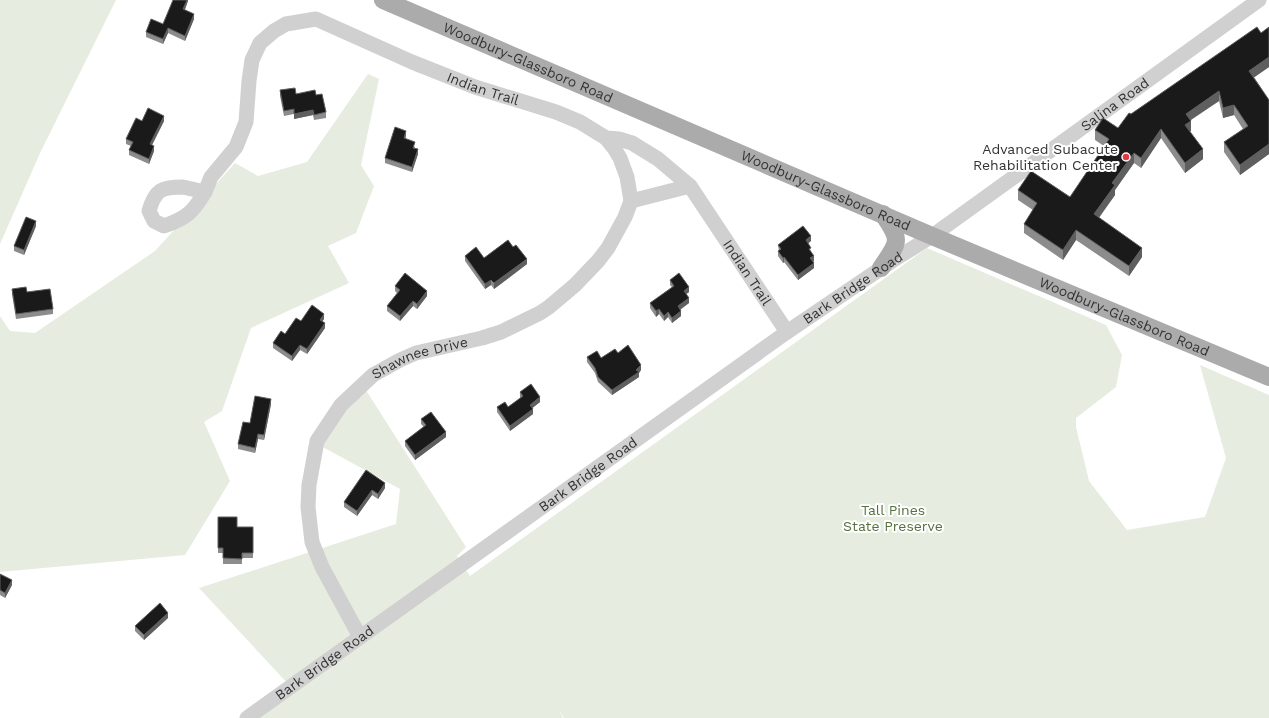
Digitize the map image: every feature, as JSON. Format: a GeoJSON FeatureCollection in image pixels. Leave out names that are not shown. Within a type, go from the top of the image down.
{"type":"FeatureCollection","features":[{"type":"Feature","properties":{"kind":"main road","name":"Woodbury-Glassboro Road"},"geometry":{"type":"LineString","coordinates":[[383,0],[932,236],[1269,377]]}},
{"type":"Feature","properties":{"kind":"main road"},"geometry":{"type":"LineString","coordinates":[[881,268],[894,247],[897,238],[883,214]]}},
{"type":"Feature","properties":{"kind":"street","name":"Salina Road"},"geometry":{"type":"LineString","coordinates":[[932,236],[1259,0]]}},
{"type":"Feature","properties":{"kind":"street","name":"Indian Trail"},"geometry":{"type":"LineString","coordinates":[[205,192],[211,177],[236,147],[246,122],[248,81],[252,60],[260,43],[286,24],[316,19],[440,73],[556,112],[580,122],[606,138],[632,143],[658,159],[690,186],[787,332]]}},
{"type":"Feature","properties":{"kind":"street"},"geometry":{"type":"LineString","coordinates":[[606,138],[620,158],[627,177],[631,201],[690,186]]}},
{"type":"Feature","properties":{"kind":"street","name":"Shawnee Drive"},"geometry":{"type":"LineString","coordinates":[[360,637],[322,567],[312,542],[308,507],[309,485],[317,441],[324,429],[341,405],[358,388],[373,375],[400,360],[416,353],[468,342],[502,332],[549,307],[575,285],[598,261],[608,248],[625,217],[631,201]]}},
{"type":"Feature","properties":{"kind":"street","name":"Bark Bridge Road"},"geometry":{"type":"LineString","coordinates":[[247,718],[787,332],[881,268],[932,236]]}},
{"type":"Feature","properties":{"kind":"green space"},"geometry":{"type":"Polygon","coordinates":[[[0,0],[116,0],[41,151],[0,244],[0,0]]]}},
{"type":"Feature","properties":{"kind":"green space"},"geometry":{"type":"Polygon","coordinates":[[[368,74],[379,79],[361,165],[374,186],[356,233],[328,246],[349,283],[251,328],[222,411],[204,422],[230,481],[185,555],[0,572],[0,316],[10,331],[35,333],[155,251],[235,163],[258,176],[307,162],[368,74]]]}},
{"type":"Feature","properties":{"kind":"green space","name":"Tall Pines State Preserve"},"geometry":{"type":"Polygon","coordinates":[[[927,248],[1106,325],[1122,355],[1116,387],[1076,418],[1076,427],[1089,481],[1127,530],[1205,517],[1226,458],[1200,365],[1269,395],[1269,718],[564,718],[558,709],[563,718],[249,718],[291,687],[199,588],[396,524],[400,489],[319,445],[362,384],[466,547],[457,556],[470,576],[927,248]]]}},
{"type":"Feature","properties":{"kind":"building"},"geometry":{"type":"Polygon","coordinates":[[[173,0],[187,0],[183,9],[194,14],[185,36],[168,28],[163,39],[146,32],[151,19],[163,24],[173,0]]]}},
{"type":"Feature","properties":{"kind":"building","name":"Advanced Subacute Rehabilitation Center"},"geometry":{"type":"Polygon","coordinates":[[[1257,27],[1261,33],[1269,27],[1269,57],[1249,71],[1269,100],[1269,144],[1240,165],[1224,142],[1248,126],[1234,105],[1223,108],[1219,91],[1186,114],[1191,121],[1185,125],[1203,149],[1185,163],[1161,129],[1141,158],[1134,153],[1112,183],[1115,185],[1094,214],[1142,248],[1129,266],[1076,230],[1063,250],[1024,224],[1037,203],[1018,190],[1031,171],[1070,197],[1109,139],[1095,130],[1103,118],[1118,128],[1129,113],[1131,114],[1257,27]]]}},
{"type":"Feature","properties":{"kind":"building"},"geometry":{"type":"Polygon","coordinates":[[[295,88],[296,94],[315,90],[316,95],[322,94],[326,112],[314,115],[313,110],[294,114],[294,109],[284,111],[280,90],[295,88]]]}},
{"type":"Feature","properties":{"kind":"building"},"geometry":{"type":"Polygon","coordinates":[[[148,108],[164,116],[150,144],[154,146],[149,159],[129,150],[133,142],[126,139],[136,118],[142,121],[148,108]]]}},
{"type":"Feature","properties":{"kind":"building"},"geometry":{"type":"Polygon","coordinates":[[[395,127],[406,131],[404,138],[415,142],[413,148],[418,149],[412,167],[385,158],[395,127]]]}},
{"type":"Feature","properties":{"kind":"building"},"geometry":{"type":"Polygon","coordinates":[[[26,217],[36,221],[24,250],[14,246],[26,217]]]}},
{"type":"Feature","properties":{"kind":"building"},"geometry":{"type":"Polygon","coordinates":[[[803,226],[811,236],[806,240],[811,248],[809,249],[814,256],[810,258],[814,263],[798,275],[778,251],[781,249],[778,245],[803,226]]]}},
{"type":"Feature","properties":{"kind":"building"},"geometry":{"type":"Polygon","coordinates":[[[508,240],[513,247],[516,245],[527,259],[494,283],[491,280],[485,284],[465,256],[476,247],[484,258],[508,240]]]}},
{"type":"Feature","properties":{"kind":"building"},"geometry":{"type":"Polygon","coordinates":[[[405,273],[427,291],[417,304],[413,301],[400,316],[387,306],[400,290],[395,286],[405,273]]]}},
{"type":"Feature","properties":{"kind":"building"},"geometry":{"type":"Polygon","coordinates":[[[679,273],[689,287],[684,291],[689,298],[678,306],[681,311],[672,318],[668,312],[664,316],[659,309],[656,311],[650,303],[674,286],[670,280],[679,273]]]}},
{"type":"Feature","properties":{"kind":"building"},"geometry":{"type":"Polygon","coordinates":[[[26,287],[27,292],[50,289],[53,309],[16,314],[12,289],[26,287]]]}},
{"type":"Feature","properties":{"kind":"building"},"geometry":{"type":"Polygon","coordinates":[[[312,305],[324,314],[320,320],[325,323],[307,349],[300,345],[292,356],[273,343],[281,331],[285,334],[296,318],[301,321],[312,305]]]}},
{"type":"Feature","properties":{"kind":"building"},"geometry":{"type":"Polygon","coordinates":[[[628,345],[641,365],[636,370],[639,372],[612,390],[598,377],[595,368],[587,357],[597,351],[601,358],[615,349],[618,353],[628,345]]]}},
{"type":"Feature","properties":{"kind":"building"},"geometry":{"type":"Polygon","coordinates":[[[531,384],[540,397],[530,405],[533,409],[510,426],[497,407],[505,402],[508,407],[523,396],[520,392],[531,384]]]}},
{"type":"Feature","properties":{"kind":"building"},"geometry":{"type":"Polygon","coordinates":[[[255,396],[271,399],[264,435],[258,434],[255,448],[238,444],[243,422],[250,423],[255,396]]]}},
{"type":"Feature","properties":{"kind":"building"},"geometry":{"type":"Polygon","coordinates":[[[431,412],[446,432],[415,455],[405,441],[426,425],[421,419],[431,412]]]}},
{"type":"Feature","properties":{"kind":"building"},"geometry":{"type":"Polygon","coordinates":[[[366,470],[385,483],[378,494],[372,490],[357,511],[344,502],[366,470]]]}},
{"type":"Feature","properties":{"kind":"building"},"geometry":{"type":"Polygon","coordinates":[[[218,517],[237,517],[237,527],[253,527],[253,553],[242,553],[242,559],[223,558],[223,548],[218,548],[218,517]]]}},
{"type":"Feature","properties":{"kind":"building"},"geometry":{"type":"Polygon","coordinates":[[[0,574],[12,580],[5,593],[0,590],[0,574]]]}},
{"type":"Feature","properties":{"kind":"building"},"geometry":{"type":"Polygon","coordinates":[[[160,603],[168,613],[144,635],[135,626],[160,603]]]}},
{"type":"Feature","properties":{"kind":"place","name":"Advanced Subacute Rehabilitation Center"},"geometry":{"type":"Point","coordinates":[1126,157]}}]}
